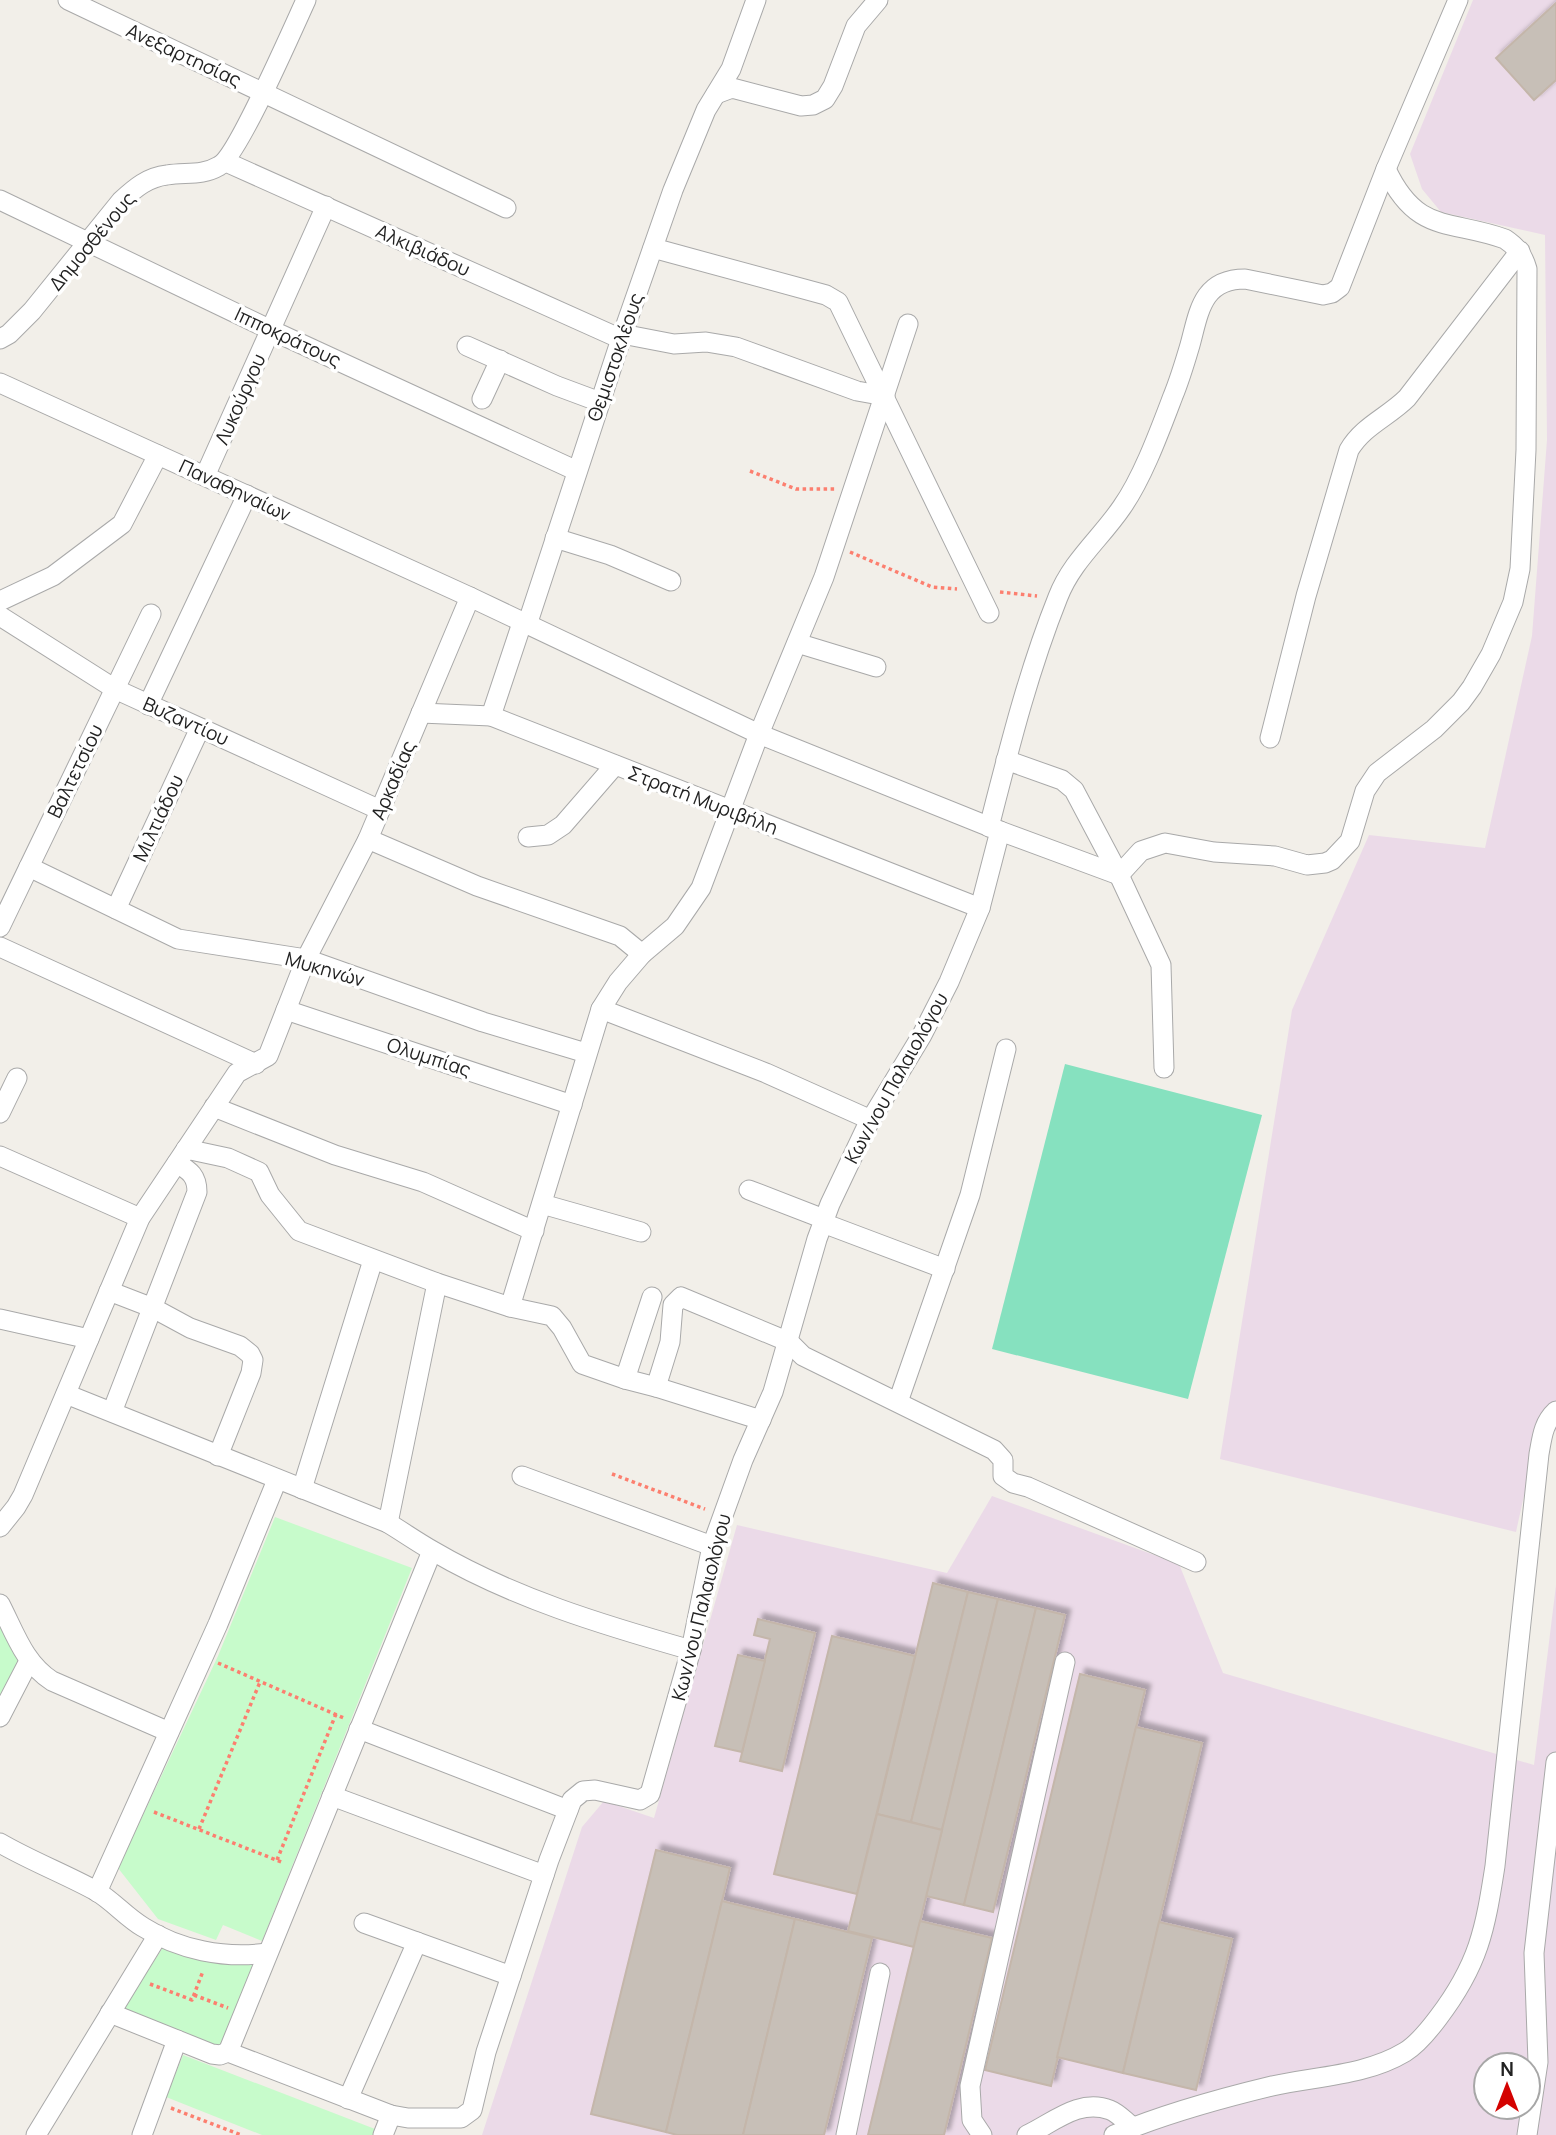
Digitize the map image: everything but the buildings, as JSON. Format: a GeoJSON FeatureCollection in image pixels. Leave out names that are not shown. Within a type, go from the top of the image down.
{"type":"FeatureCollection","features":[{"type":"Feature","properties":{"kind":"street","name":"Ανεξαρτησίας"},"geometry":{"type":"LineString","coordinates":[[68,0],[506,208]]}},
{"type":"Feature","properties":{"kind":"street"},"geometry":{"type":"LineString","coordinates":[[226,162],[263,93],[306,0]]}},
{"type":"Feature","properties":{"kind":"street","name":"Θεμιστοκλέους"},"geometry":{"type":"LineString","coordinates":[[491,716],[555,538],[621,336],[653,248],[697,130],[731,69],[756,0]]}},
{"type":"Feature","properties":{"kind":"street"},"geometry":{"type":"LineString","coordinates":[[716,94],[732,88],[801,106],[813,105],[825,99],[833,86],[856,26],[878,0]]}},
{"type":"Feature","properties":{"kind":"street"},"geometry":{"type":"LineString","coordinates":[[1119,876],[1141,850],[1165,844],[1213,852],[1275,856],[1307,865],[1332,860],[1350,841],[1365,791],[1377,773],[1434,729],[1472,687],[1491,654],[1513,602],[1520,569],[1526,450],[1527,269],[1520,251],[1505,239],[1441,225],[1428,218],[1405,200],[1386,169],[1458,0]]}},
{"type":"Feature","properties":{"kind":"street","name":"Αλκιβιάδου"},"geometry":{"type":"LineString","coordinates":[[226,162],[621,336],[674,344],[706,342],[736,346],[858,391],[884,396]]}},
{"type":"Feature","properties":{"kind":"street","name":"Δημοσθένους"},"geometry":{"type":"LineString","coordinates":[[0,339],[9,334],[32,311],[121,201],[142,184],[166,175],[205,173],[226,162]]}},
{"type":"Feature","properties":{"kind":"street","name":"Κων/νου Παλαιολόγου"},"geometry":{"type":"LineString","coordinates":[[568,1810],[572,1800],[583,1791],[595,1790],[640,1800],[650,1794],[691,1650],[712,1546],[743,1460],[773,1392],[823,1221],[871,1120],[935,1011],[980,908],[1006,760],[1020,703],[1057,599],[1070,571],[1119,512],[1131,492],[1175,389],[1201,306],[1207,296],[1221,284],[1238,279],[1319,294],[1337,290],[1344,283],[1386,169]]}},
{"type":"Feature","properties":{"kind":"street","name":"Ιπποκράτους"},"geometry":{"type":"LineString","coordinates":[[0,200],[271,330],[577,471]]}},
{"type":"Feature","properties":{"kind":"street","name":"Λυκούργου"},"geometry":{"type":"LineString","coordinates":[[205,476],[326,206]]}},
{"type":"Feature","properties":{"kind":"street"},"geometry":{"type":"LineString","coordinates":[[653,248],[833,298],[843,310],[989,613]]}},
{"type":"Feature","properties":{"kind":"street"},"geometry":{"type":"LineString","coordinates":[[1270,738],[1306,596],[1349,450],[1363,431],[1396,409],[1407,398],[1520,251]]}},
{"type":"Feature","properties":{"kind":"street"},"geometry":{"type":"LineString","coordinates":[[510,1307],[601,1009],[618,982],[642,954],[675,926],[701,888],[759,734],[835,546],[908,324]]}},
{"type":"Feature","properties":{"kind":"street"},"geometry":{"type":"LineString","coordinates":[[467,346],[600,402]]}},
{"type":"Feature","properties":{"kind":"street"},"geometry":{"type":"LineString","coordinates":[[482,399],[500,360]]}},
{"type":"Feature","properties":{"kind":"street","name":"Παναθηναίων"},"geometry":{"type":"LineString","coordinates":[[0,383],[470,597],[759,734],[994,829],[1119,876]]}},
{"type":"Feature","properties":{"kind":"street"},"geometry":{"type":"LineString","coordinates":[[0,601],[53,576],[122,524],[158,455]]}},
{"type":"Feature","properties":{"kind":"street"},"geometry":{"type":"LineString","coordinates":[[148,705],[247,495]]}},
{"type":"Feature","properties":{"kind":"street"},"geometry":{"type":"LineString","coordinates":[[555,538],[610,555],[671,581]]}},
{"type":"Feature","properties":{"kind":"street","name":"Αρκαδίας"},"geometry":{"type":"LineString","coordinates":[[0,1527],[23,1495],[140,1218],[237,1073],[268,1056],[306,959],[368,839],[470,597]]}},
{"type":"Feature","properties":{"kind":"street","name":"Βαλτετσίου"},"geometry":{"type":"LineString","coordinates":[[0,927],[151,614]]}},
{"type":"Feature","properties":{"kind":"street","name":"Βυζαντίου"},"geometry":{"type":"LineString","coordinates":[[0,617],[115,689],[380,810]]}},
{"type":"Feature","properties":{"kind":"street"},"geometry":{"type":"LineString","coordinates":[[797,643],[876,667]]}},
{"type":"Feature","properties":{"kind":"street","name":"Στρατή Μυριβήλη"},"geometry":{"type":"LineString","coordinates":[[421,713],[491,716],[980,908]]}},
{"type":"Feature","properties":{"kind":"street","name":"Μιλτιάδου"},"geometry":{"type":"LineString","coordinates":[[116,909],[200,728]]}},
{"type":"Feature","properties":{"kind":"street"},"geometry":{"type":"LineString","coordinates":[[1006,760],[1062,780],[1074,790],[1119,876],[1161,965],[1164,1068]]}},
{"type":"Feature","properties":{"kind":"street"},"geometry":{"type":"LineString","coordinates":[[528,837],[548,835],[563,825],[615,765]]}},
{"type":"Feature","properties":{"kind":"street"},"geometry":{"type":"LineString","coordinates":[[368,839],[477,886],[620,936],[642,954]]}},
{"type":"Feature","properties":{"kind":"street","name":"Μυκηνών"},"geometry":{"type":"LineString","coordinates":[[29,867],[178,939],[306,959],[483,1022],[586,1053]]}},
{"type":"Feature","properties":{"kind":"street"},"geometry":{"type":"LineString","coordinates":[[0,947],[256,1064]]}},
{"type":"Feature","properties":{"kind":"street"},"geometry":{"type":"LineString","coordinates":[[601,1009],[766,1073],[871,1120]]}},
{"type":"Feature","properties":{"kind":"street","name":"Ολυμπίας"},"geometry":{"type":"LineString","coordinates":[[286,1010],[572,1105]]}},
{"type":"Feature","properties":{"kind":"street"},"geometry":{"type":"LineString","coordinates":[[898,1402],[970,1195],[1006,1049]]}},
{"type":"Feature","properties":{"kind":"street"},"geometry":{"type":"LineString","coordinates":[[0,1113],[17,1078]]}},
{"type":"Feature","properties":{"kind":"street"},"geometry":{"type":"LineString","coordinates":[[214,1107],[335,1154],[423,1182],[534,1231]]}},
{"type":"Feature","properties":{"kind":"street"},"geometry":{"type":"LineString","coordinates":[[0,1156],[140,1218]]}},
{"type":"Feature","properties":{"kind":"street"},"geometry":{"type":"LineString","coordinates":[[182,1156],[228,1158],[259,1172],[270,1195],[299,1231],[437,1283],[510,1307],[552,1316],[562,1328],[582,1364],[761,1420]]}},
{"type":"Feature","properties":{"kind":"street"},"geometry":{"type":"LineString","coordinates":[[112,1412],[197,1192],[197,1182],[182,1156]]}},
{"type":"Feature","properties":{"kind":"street"},"geometry":{"type":"LineString","coordinates":[[749,1190],[945,1269]]}},
{"type":"Feature","properties":{"kind":"street"},"geometry":{"type":"LineString","coordinates":[[542,1204],[641,1232]]}},
{"type":"Feature","properties":{"kind":"street"},"geometry":{"type":"LineString","coordinates":[[302,1489],[373,1260]]}},
{"type":"Feature","properties":{"kind":"street"},"geometry":{"type":"LineString","coordinates":[[388,1523],[437,1283]]}},
{"type":"Feature","properties":{"kind":"street"},"geometry":{"type":"LineString","coordinates":[[109,1291],[153,1308],[190,1328],[240,1346],[250,1354],[253,1360],[251,1373],[218,1456]]}},
{"type":"Feature","properties":{"kind":"street"},"geometry":{"type":"LineString","coordinates":[[625,1379],[652,1297]]}},
{"type":"Feature","properties":{"kind":"street"},"geometry":{"type":"LineString","coordinates":[[656,1387],[670,1342],[673,1305],[681,1297],[789,1342],[803,1356],[994,1450],[1003,1460],[1003,1476],[1013,1483],[1028,1487],[1196,1563]]}},
{"type":"Feature","properties":{"kind":"street"},"geometry":{"type":"LineString","coordinates":[[0,1319],[89,1339]]}},
{"type":"Feature","properties":{"kind":"street"},"geometry":{"type":"LineString","coordinates":[[66,1394],[388,1523],[432,1551],[545,1603],[625,1631],[691,1650]]}},
{"type":"Feature","properties":{"kind":"street"},"geometry":{"type":"LineString","coordinates":[[1114,2135],[1133,2127],[1159,2127],[1272,2086],[1380,2066],[1408,2050],[1431,2027],[1455,1995],[1472,1966],[1485,1926],[1495,1866],[1539,1454],[1544,1429],[1556,1411]]}},
{"type":"Feature","properties":{"kind":"street"},"geometry":{"type":"LineString","coordinates":[[522,1476],[712,1546]]}},
{"type":"Feature","properties":{"kind":"street"},"geometry":{"type":"LineString","coordinates":[[97,1892],[204,1657],[277,1480]]}},
{"type":"Feature","properties":{"kind":"street"},"geometry":{"type":"LineString","coordinates":[[228,2052],[432,1551]]}},
{"type":"Feature","properties":{"kind":"street"},"geometry":{"type":"LineString","coordinates":[[0,1604],[29,1661],[38,1672],[52,1681],[169,1732]]}},
{"type":"Feature","properties":{"kind":"street"},"geometry":{"type":"LineString","coordinates":[[0,1717],[29,1661]]}},
{"type":"Feature","properties":{"kind":"street"},"geometry":{"type":"LineString","coordinates":[[982,2135],[972,2120],[970,2086],[1065,1662]]}},
{"type":"Feature","properties":{"kind":"street"},"geometry":{"type":"LineString","coordinates":[[110,2013],[212,2054],[228,2052],[391,2115],[408,2118],[461,2118],[471,2110],[486,2052],[568,1810],[360,1727]]}},
{"type":"Feature","properties":{"kind":"street"},"geometry":{"type":"LineString","coordinates":[[1527,2135],[1538,2062],[1534,1953],[1556,1762]]}},
{"type":"Feature","properties":{"kind":"street"},"geometry":{"type":"LineString","coordinates":[[332,1796],[544,1875]]}},
{"type":"Feature","properties":{"kind":"street"},"geometry":{"type":"LineString","coordinates":[[0,1843],[97,1892],[144,1928],[159,1935],[210,1952],[229,1955],[267,1952]]}},
{"type":"Feature","properties":{"kind":"street"},"geometry":{"type":"LineString","coordinates":[[364,1923],[511,1976]]}},
{"type":"Feature","properties":{"kind":"street"},"geometry":{"type":"LineString","coordinates":[[36,2135],[159,1935]]}},
{"type":"Feature","properties":{"kind":"street"},"geometry":{"type":"LineString","coordinates":[[348,2099],[417,1942]]}},
{"type":"Feature","properties":{"kind":"street"},"geometry":{"type":"LineString","coordinates":[[846,2135],[880,1973]]}},
{"type":"Feature","properties":{"kind":"street"},"geometry":{"type":"LineString","coordinates":[[142,2135],[177,2040]]}},
{"type":"Feature","properties":{"kind":"street"},"geometry":{"type":"LineString","coordinates":[[1027,2135],[1054,2118],[1083,2107],[1110,2110],[1133,2127]]}},
{"type":"Feature","properties":{"kind":"street"},"geometry":{"type":"LineString","coordinates":[[383,2135],[391,2115]]}},
{"type":"Feature","properties":{"kind":"path"},"geometry":{"type":"LineString","coordinates":[[750,471],[800,490],[854,488]]}},
{"type":"Feature","properties":{"kind":"path"},"geometry":{"type":"LineString","coordinates":[[835,546],[932,587]]}},
{"type":"Feature","properties":{"kind":"path"},"geometry":{"type":"LineString","coordinates":[[612,1475],[724,1516]]}},
{"type":"Feature","properties":{"kind":"path"},"geometry":{"type":"LineString","coordinates":[[204,1657],[360,1727]]}},
{"type":"Feature","properties":{"kind":"path"},"geometry":{"type":"LineString","coordinates":[[199,1829],[260,1682]]}},
{"type":"Feature","properties":{"kind":"path"},"geometry":{"type":"LineString","coordinates":[[277,1860],[336,1714]]}},
{"type":"Feature","properties":{"kind":"path"},"geometry":{"type":"LineString","coordinates":[[136,1804],[302,1870]]}},
{"type":"Feature","properties":{"kind":"path"},"geometry":{"type":"LineString","coordinates":[[132,1978],[192,2000],[210,1952]]}},
{"type":"Feature","properties":{"kind":"path"},"geometry":{"type":"LineString","coordinates":[[194,1995],[243,2014]]}},
{"type":"Feature","properties":{"kind":"path"},"geometry":{"type":"LineString","coordinates":[[154,2102],[241,2135]]}},
{"type":"Feature","properties":{"kind":"shaded area"},"geometry":{"type":"Polygon","coordinates":[[[1473,0],[1556,0],[1556,1431],[1540,1422],[1516,1532],[1220,1459],[1292,1010],[1369,835],[1485,848],[1532,636],[1547,440],[1545,235],[1441,212],[1422,189],[1410,154],[1473,0]]]}},
{"type":"Feature","properties":{"kind":"shaded area"},"geometry":{"type":"Polygon","coordinates":[[[992,1496],[1179,1564],[1223,1673],[1534,1765],[1556,1585],[1556,2135],[482,2135],[582,1827],[604,1801],[654,1818],[737,1525],[947,1573],[992,1496]]]}},
{"type":"Feature","properties":{"kind":"green space"},"geometry":{"type":"Polygon","coordinates":[[[1065,1064],[1262,1115],[1188,1399],[992,1349],[1065,1064]]]}},
{"type":"Feature","properties":{"kind":"green space"},"geometry":{"type":"Polygon","coordinates":[[[275,1517],[412,1568],[262,1941],[223,1925],[216,1940],[158,1919],[118,1868],[218,1656],[275,1517]]]}},
{"type":"Feature","properties":{"kind":"green space"},"geometry":{"type":"Polygon","coordinates":[[[0,1623],[20,1657],[0,1696],[0,1623]]]}},
{"type":"Feature","properties":{"kind":"green space"},"geometry":{"type":"Polygon","coordinates":[[[165,1944],[255,1962],[223,2043],[214,2047],[123,2010],[165,1944]]]}},
{"type":"Feature","properties":{"kind":"green space"},"geometry":{"type":"Polygon","coordinates":[[[183,2055],[375,2129],[373,2135],[262,2135],[166,2097],[183,2055]]]}}]}
